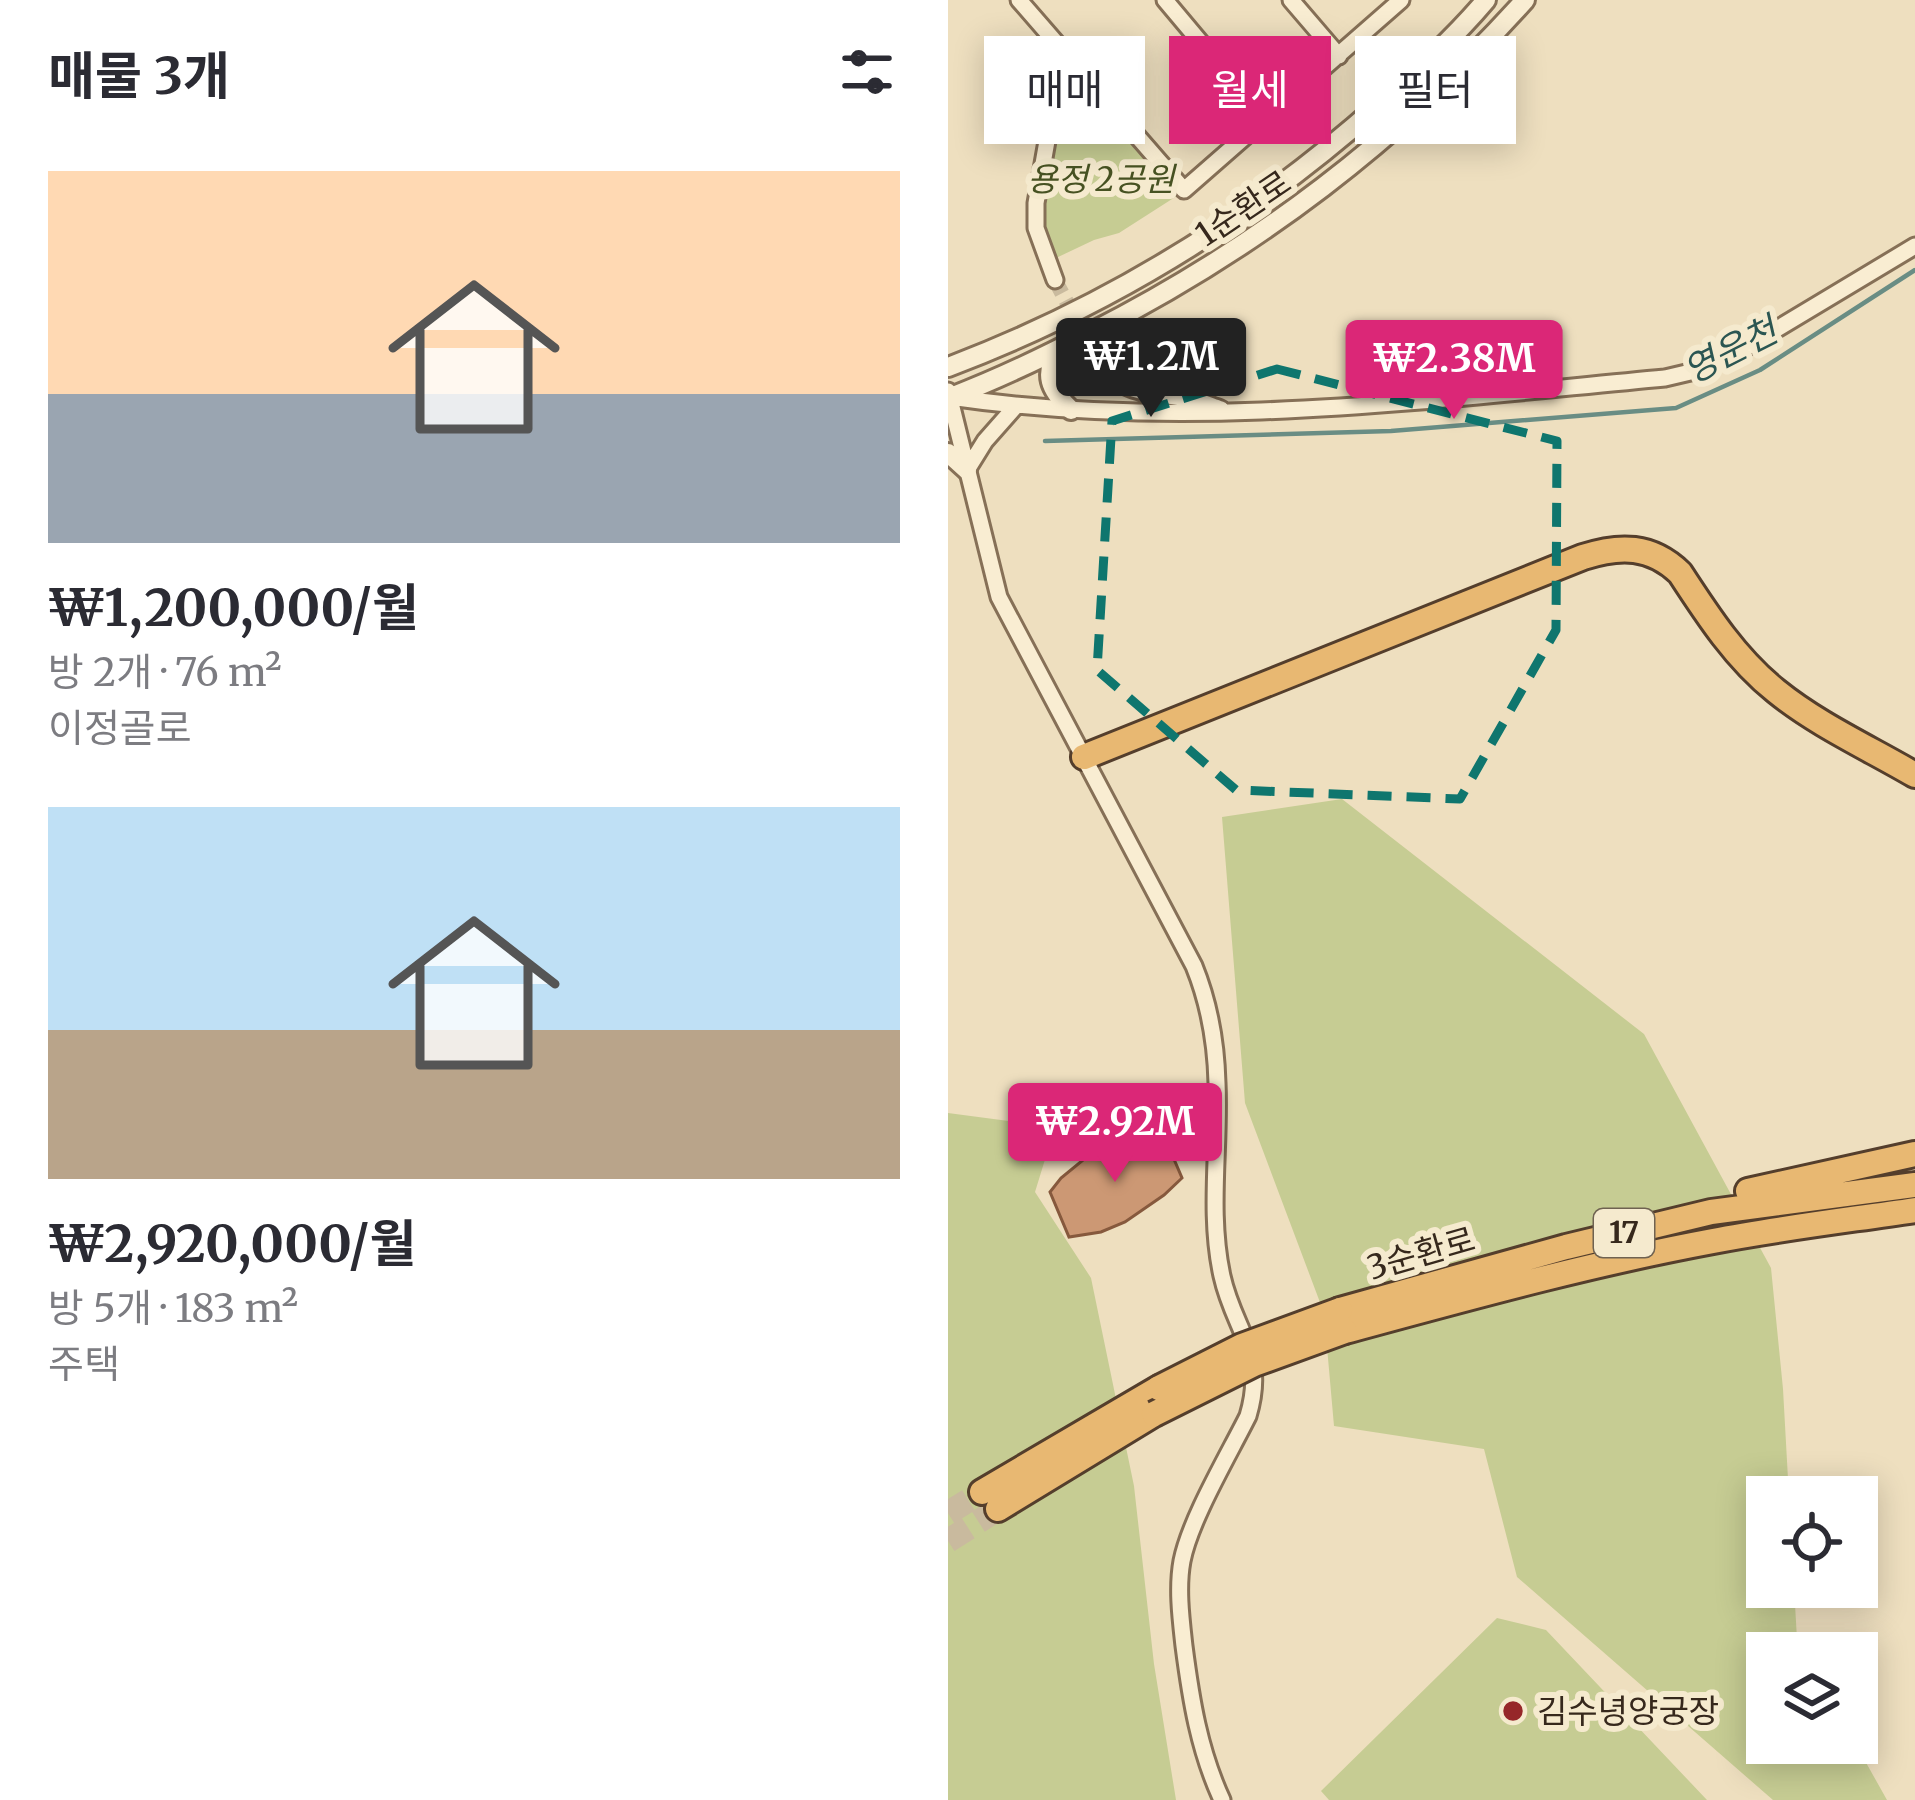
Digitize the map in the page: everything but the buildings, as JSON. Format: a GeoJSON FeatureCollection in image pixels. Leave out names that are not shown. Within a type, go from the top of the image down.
{"type":"FeatureCollection","features":[{"type":"Feature","properties":{"kind":"highway"},"geometry":{"type":"LineString","coordinates":[[1086,761],[1583,557],[1620,548],[1640,550],[1680,573],[1731,646],[1777,692],[1915,775]]}},
{"type":"Feature","properties":{"kind":"highway"},"geometry":{"type":"LineString","coordinates":[[1086,761],[1598,565],[1628,563],[1647,567],[1663,578],[1744,683],[1799,722],[1915,790]]}},
{"type":"Feature","properties":{"kind":"highway"},"geometry":{"type":"LineString","coordinates":[[1584,1242],[1738,1194],[1915,1154]]}},
{"type":"Feature","properties":{"kind":"highway","name":"3순환로"},"geometry":{"type":"LineString","coordinates":[[1915,1185],[1730,1209],[1584,1242],[1342,1320],[990,1500],[1159,1388],[1242,1346],[1342,1320],[1672,1249],[1915,1210]]}},
{"type":"Feature","properties":{"kind":"street"},"geometry":{"type":"LineString","coordinates":[[1019,0],[1050,36]]}},
{"type":"Feature","properties":{"kind":"street"},"geometry":{"type":"LineString","coordinates":[[1165,0],[1195,36]]}},
{"type":"Feature","properties":{"kind":"street"},"geometry":{"type":"LineString","coordinates":[[1291,0],[1339,56]]}},
{"type":"Feature","properties":{"kind":"street"},"geometry":{"type":"LineString","coordinates":[[1331,63],[1401,0]]}},
{"type":"Feature","properties":{"kind":"street","name":"1순환로"},"geometry":{"type":"LineString","coordinates":[[948,367],[1039,328],[1206,239],[1357,125],[1486,0]]}},
{"type":"Feature","properties":{"kind":"street","name":"1순환로"},"geometry":{"type":"LineString","coordinates":[[949,396],[1060,349],[1210,267],[1378,145],[1525,0]]}},
{"type":"Feature","properties":{"kind":"street"},"geometry":{"type":"LineString","coordinates":[[1046,144],[1036,227],[1055,280]]}},
{"type":"Feature","properties":{"kind":"street"},"geometry":{"type":"LineString","coordinates":[[1144,144],[1184,190],[1235,144]]}},
{"type":"Feature","properties":{"kind":"street"},"geometry":{"type":"LineString","coordinates":[[1222,1800],[1204,1760],[1191,1700],[1180,1579],[1187,1544],[1248,1416],[1255,1384],[1250,1347],[1222,1279],[1217,1245],[1214,1044],[1194,966],[999,597],[949,396],[1015,407],[1236,414],[1665,378],[1732,356],[1915,246]]}},
{"type":"Feature","properties":{"kind":"street"},"geometry":{"type":"LineString","coordinates":[[1060,349],[1050,362],[1049,373],[1052,387],[1071,410]]}},
{"type":"Feature","properties":{"kind":"street"},"geometry":{"type":"LineString","coordinates":[[1102,369],[1127,389],[1194,400],[1236,414]]}},
{"type":"Feature","properties":{"kind":"street"},"geometry":{"type":"LineString","coordinates":[[967,470],[1015,407]]}},
{"type":"Feature","properties":{"kind":"street"},"geometry":{"type":"LineString","coordinates":[[948,453],[967,470]]}},
{"type":"Feature","properties":{"kind":"highlighted area"},"geometry":{"type":"Polygon","coordinates":[[[1277,369],[1557,441],[1556,630],[1460,799],[1236,790],[1097,670],[1112,421],[1277,369]]]}},
{"type":"Feature","properties":{"kind":"green space","name":"용정 2공원"},"geometry":{"type":"Polygon","coordinates":[[[1052,144],[1142,144],[1183,192],[1119,233],[1056,258],[1039,218],[1052,144]]]}},
{"type":"Feature","properties":{"kind":"green space"},"geometry":{"type":"Polygon","coordinates":[[[1342,799],[1644,1034],[1771,1268],[1788,1476],[1746,1476],[1746,1608],[1795,1608],[1797,1632],[1746,1632],[1746,1764],[1867,1764],[1887,1800],[1773,1800],[1517,1577],[1484,1449],[1334,1426],[1324,1313],[1245,1103],[1222,817],[1342,799]]]}},
{"type":"Feature","properties":{"kind":"green space"},"geometry":{"type":"Polygon","coordinates":[[[948,1113],[1055,1127],[1035,1192],[1091,1278],[1134,1486],[1154,1664],[1176,1800],[948,1800],[948,1113]]]}},
{"type":"Feature","properties":{"kind":"green space","name":"김수녕양궁장"},"geometry":{"type":"Polygon","coordinates":[[[1497,1618],[1546,1630],[1707,1800],[1329,1800],[1321,1791],[1497,1618]]]}},
{"type":"Feature","properties":{"kind":"waterway","name":"영운천"},"geometry":{"type":"LineString","coordinates":[[1045,441],[1391,431],[1676,408],[1760,370],[1915,270]]}},
{"type":"Feature","properties":{"kind":"tunnel"},"geometry":{"type":"LineString","coordinates":[[1055,280],[1102,369]]}},
{"type":"Feature","properties":{"kind":"tunnel"},"geometry":{"type":"LineString","coordinates":[[948,1513],[982,1492]]}},
{"type":"Feature","properties":{"kind":"tunnel"},"geometry":{"type":"LineString","coordinates":[[948,1541],[998,1509]]}},
{"type":"Feature","properties":{"kind":"place","name":"김수녕양궁장"},"geometry":{"type":"Point","coordinates":[1513,1711]}}]}
